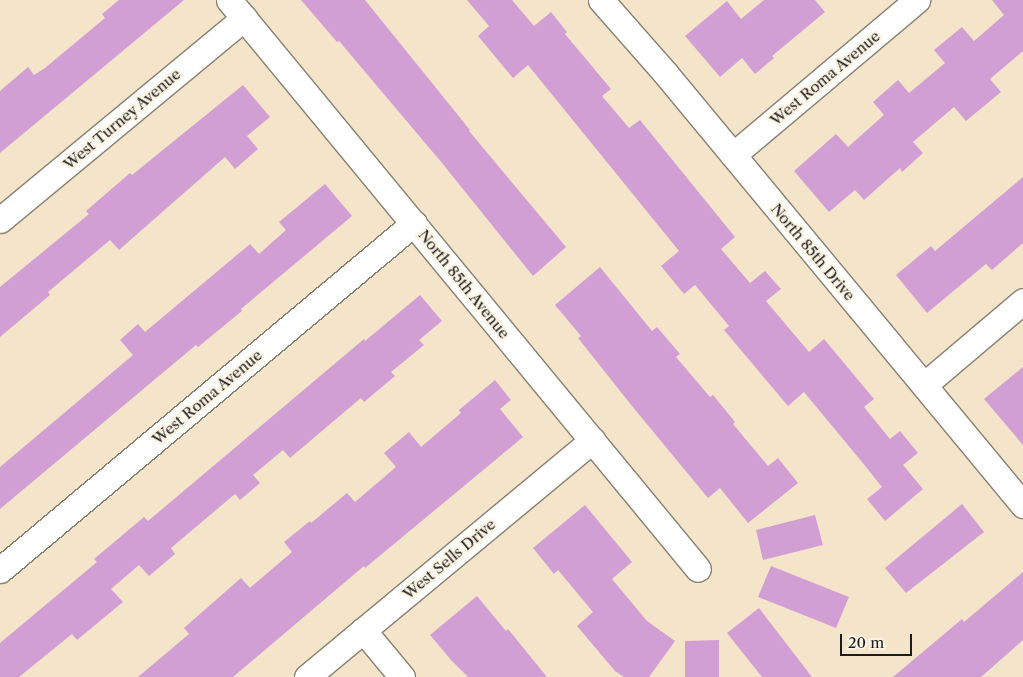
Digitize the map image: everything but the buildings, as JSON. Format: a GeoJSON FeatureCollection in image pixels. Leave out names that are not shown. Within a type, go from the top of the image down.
{"type":"FeatureCollection","features":[{"type":"Feature","properties":{"kind":"street","name":"North 85th Drive"},"geometry":{"type":"LineString","coordinates":[[601,0],[666,74],[1023,505]]}},
{"type":"Feature","properties":{"kind":"street","name":"West Roma Avenue"},"geometry":{"type":"LineString","coordinates":[[733,155],[917,0]]}},
{"type":"Feature","properties":{"kind":"street","name":"West Turney Avenue"},"geometry":{"type":"LineString","coordinates":[[0,220],[237,9]]}},
{"type":"Feature","properties":{"kind":"street","name":"North 85th Avenue"},"geometry":{"type":"LineString","coordinates":[[237,9],[698,569]]}},
{"type":"Feature","properties":{"kind":"street","name":"West Roma Avenue"},"geometry":{"type":"LineString","coordinates":[[0,570],[414,223]]}},
{"type":"Feature","properties":{"kind":"street"},"geometry":{"type":"LineString","coordinates":[[924,385],[1023,301]]}},
{"type":"Feature","properties":{"kind":"street","name":"West Sells Drive"},"geometry":{"type":"LineString","coordinates":[[307,677],[592,440]]}},
{"type":"Feature","properties":{"kind":"street"},"geometry":{"type":"LineString","coordinates":[[363,630],[402,677]]}}]}
